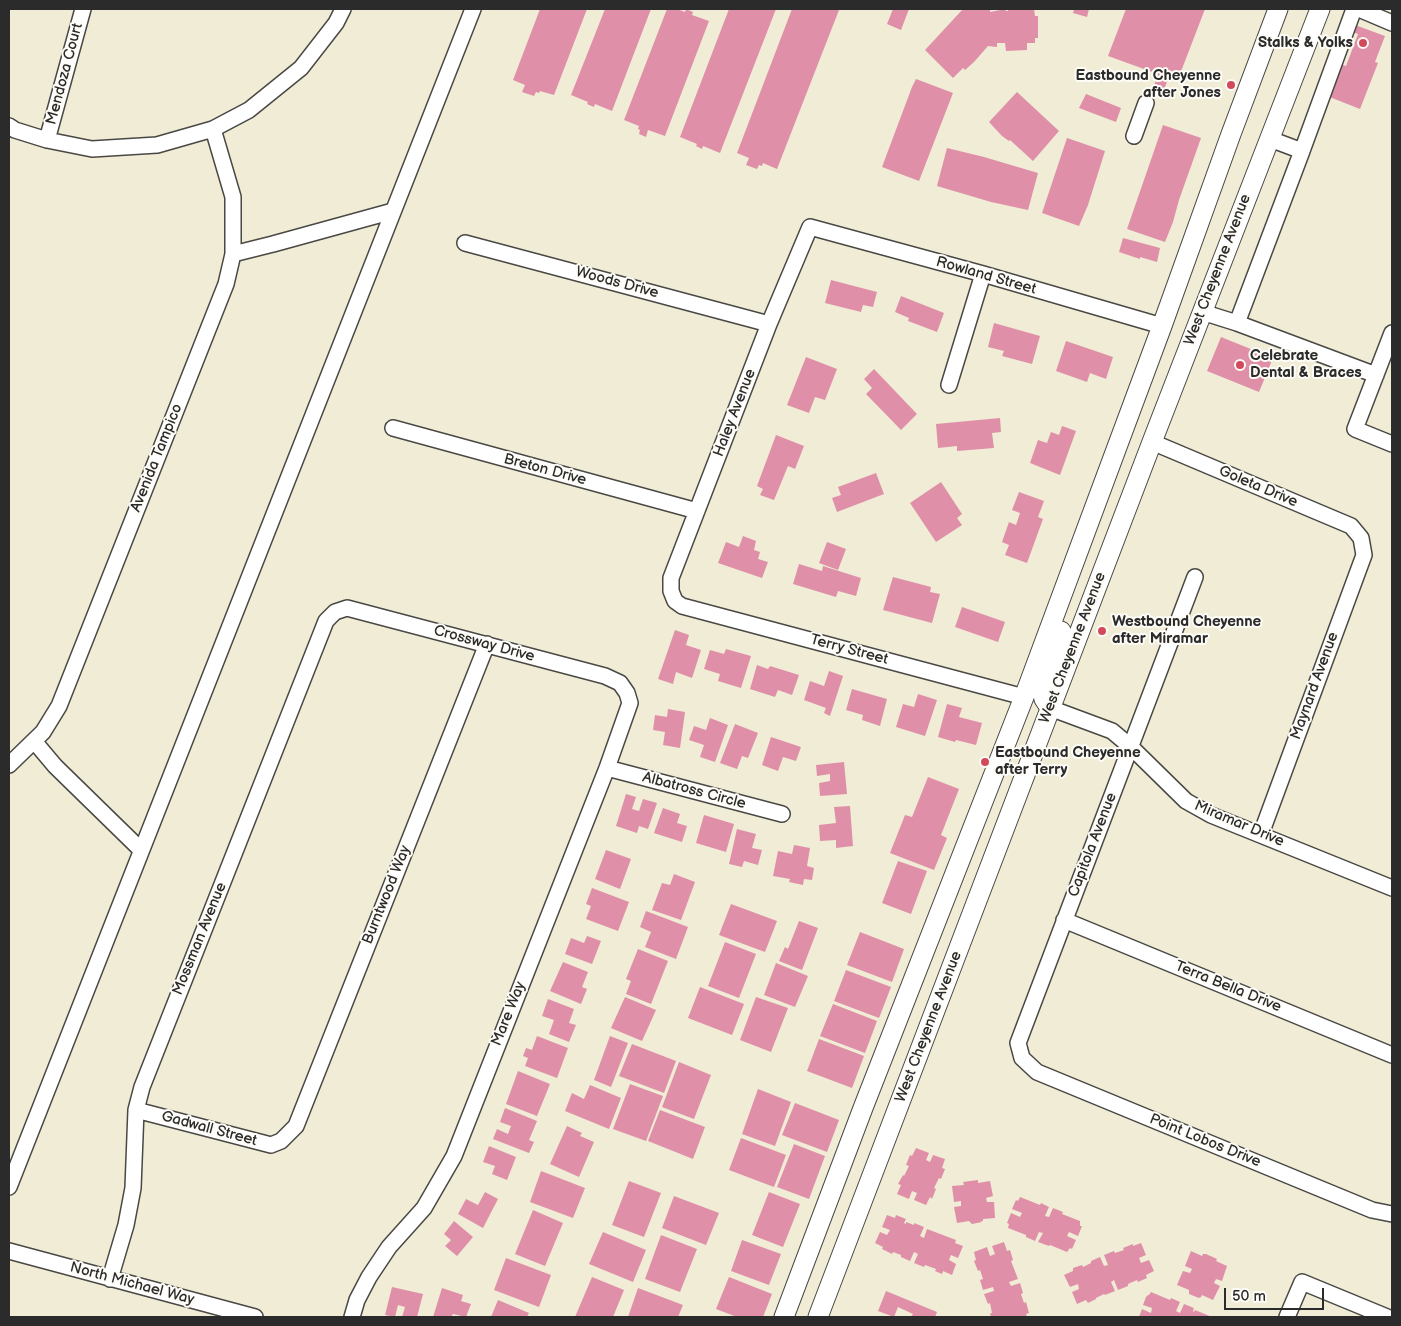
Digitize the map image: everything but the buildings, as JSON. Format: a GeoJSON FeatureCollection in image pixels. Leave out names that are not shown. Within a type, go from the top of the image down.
{"type":"FeatureCollection","features":[{"type":"Feature","properties":{"kind":"main road","name":"West Cheyenne Avenue"},"geometry":{"type":"LineString","coordinates":[[784,1317],[863,1108],[1024,697],[1278,9]]}},
{"type":"Feature","properties":{"kind":"main road","name":"West Cheyenne Avenue"},"geometry":{"type":"LineString","coordinates":[[818,1317],[981,887],[1320,9]]}},
{"type":"Feature","properties":{"kind":"main road"},"geometry":{"type":"LineString","coordinates":[[1050,708],[1042,691],[1082,564],[1083,538]]}},
{"type":"Feature","properties":{"kind":"main road"},"geometry":{"type":"LineString","coordinates":[[981,887],[985,861],[1035,715],[1032,706],[1024,697]]}},
{"type":"Feature","properties":{"kind":"street","name":"Mendoza Court"},"geometry":{"type":"LineString","coordinates":[[47,140],[83,9]]}},
{"type":"Feature","properties":{"kind":"street"},"geometry":{"type":"LineString","coordinates":[[9,126],[15,130],[47,140],[92,149],[157,145],[213,129],[250,110],[301,68],[336,23],[343,9]]}},
{"type":"Feature","properties":{"kind":"street"},"geometry":{"type":"LineString","coordinates":[[9,1187],[473,9]]}},
{"type":"Feature","properties":{"kind":"street"},"geometry":{"type":"LineString","coordinates":[[1237,323],[1354,9]]}},
{"type":"Feature","properties":{"kind":"street"},"geometry":{"type":"LineString","coordinates":[[1359,9],[1392,23]]}},
{"type":"Feature","properties":{"kind":"street"},"geometry":{"type":"LineString","coordinates":[[1134,136],[1146,103]]}},
{"type":"Feature","properties":{"kind":"street","name":"Avenida Tampico"},"geometry":{"type":"LineString","coordinates":[[9,765],[43,732],[59,706],[226,284],[233,254],[233,197],[213,129]]}},
{"type":"Feature","properties":{"kind":"street"},"geometry":{"type":"LineString","coordinates":[[1270,139],[1302,151]]}},
{"type":"Feature","properties":{"kind":"street"},"geometry":{"type":"LineString","coordinates":[[233,254],[393,211]]}},
{"type":"Feature","properties":{"kind":"street","name":"Rowland Street"},"geometry":{"type":"LineString","coordinates":[[810,228],[983,274],[1162,326]]}},
{"type":"Feature","properties":{"kind":"street","name":"Haley Avenue"},"geometry":{"type":"LineString","coordinates":[[675,601],[671,591],[671,578],[769,324],[810,228]]}},
{"type":"Feature","properties":{"kind":"street","name":"Woods Drive"},"geometry":{"type":"LineString","coordinates":[[465,243],[769,324]]}},
{"type":"Feature","properties":{"kind":"street"},"geometry":{"type":"LineString","coordinates":[[949,385],[983,274]]}},
{"type":"Feature","properties":{"kind":"street"},"geometry":{"type":"LineString","coordinates":[[1202,312],[1237,323],[1376,375]]}},
{"type":"Feature","properties":{"kind":"street"},"geometry":{"type":"LineString","coordinates":[[1392,333],[1355,429],[1392,444]]}},
{"type":"Feature","properties":{"kind":"street","name":"Breton Drive"},"geometry":{"type":"LineString","coordinates":[[392,428],[697,511]]}},
{"type":"Feature","properties":{"kind":"street","name":"Goleta Drive"},"geometry":{"type":"LineString","coordinates":[[1152,442],[1351,526],[1361,538]]}},
{"type":"Feature","properties":{"kind":"street","name":"Maynard Avenue"},"geometry":{"type":"LineString","coordinates":[[1261,834],[1364,555],[1361,538]]}},
{"type":"Feature","properties":{"kind":"street","name":"Capitola Avenue"},"geometry":{"type":"LineString","coordinates":[[1022,1058],[1018,1043],[1195,577]]}},
{"type":"Feature","properties":{"kind":"street","name":"Terry Street"},"geometry":{"type":"LineString","coordinates":[[675,601],[682,606],[1024,697]]}},
{"type":"Feature","properties":{"kind":"street","name":"Crossway Drive"},"geometry":{"type":"LineString","coordinates":[[335,612],[347,608],[605,676],[620,683],[627,693]]}},
{"type":"Feature","properties":{"kind":"street","name":"Mossman Avenue"},"geometry":{"type":"LineString","coordinates":[[110,1279],[126,1225],[133,1188],[136,1110],[142,1087],[326,621],[335,612]]}},
{"type":"Feature","properties":{"kind":"street","name":"Burntwood Way"},"geometry":{"type":"LineString","coordinates":[[281,1141],[296,1126],[487,644]]}},
{"type":"Feature","properties":{"kind":"street","name":"Mare Way"},"geometry":{"type":"LineString","coordinates":[[352,1317],[357,1300],[369,1277],[389,1248],[424,1208],[454,1156],[607,768],[630,703],[627,693]]}},
{"type":"Feature","properties":{"kind":"street","name":"Miramar Drive"},"geometry":{"type":"LineString","coordinates":[[1050,708],[1112,731],[1131,747],[1186,802],[1212,815],[1392,888]]}},
{"type":"Feature","properties":{"kind":"street"},"geometry":{"type":"LineString","coordinates":[[34,741],[54,766],[141,850]]}},
{"type":"Feature","properties":{"kind":"street","name":"Albatross Circle"},"geometry":{"type":"LineString","coordinates":[[607,768],[782,814]]}},
{"type":"Feature","properties":{"kind":"street","name":"Terra Bella Drive"},"geometry":{"type":"LineString","coordinates":[[1064,920],[1392,1055]]}},
{"type":"Feature","properties":{"kind":"street","name":"Point Lobos Drive"},"geometry":{"type":"LineString","coordinates":[[1022,1058],[1037,1072],[1372,1210],[1392,1214]]}},
{"type":"Feature","properties":{"kind":"street","name":"Gadwall Street"},"geometry":{"type":"LineString","coordinates":[[136,1110],[271,1145],[281,1141]]}},
{"type":"Feature","properties":{"kind":"street","name":"North Michael Way"},"geometry":{"type":"LineString","coordinates":[[9,1251],[255,1317]]}},
{"type":"Feature","properties":{"kind":"street"},"geometry":{"type":"LineString","coordinates":[[1287,1317],[1302,1282],[1387,1317]]}},
{"type":"Feature","properties":{"kind":"place","name":"Stalks & Yolks"},"geometry":{"type":"Point","coordinates":[1363,43]}},
{"type":"Feature","properties":{"kind":"place","name":"Eastbound Cheyenne after Jones"},"geometry":{"type":"Point","coordinates":[1231,85]}},
{"type":"Feature","properties":{"kind":"place","name":"Celebrate Dental & Braces"},"geometry":{"type":"Point","coordinates":[1240,365]}},
{"type":"Feature","properties":{"kind":"place","name":"Westbound Cheyenne after Miramar"},"geometry":{"type":"Point","coordinates":[1102,631]}},
{"type":"Feature","properties":{"kind":"place","name":"Eastbound Cheyenne after Terry"},"geometry":{"type":"Point","coordinates":[985,762]}}]}
